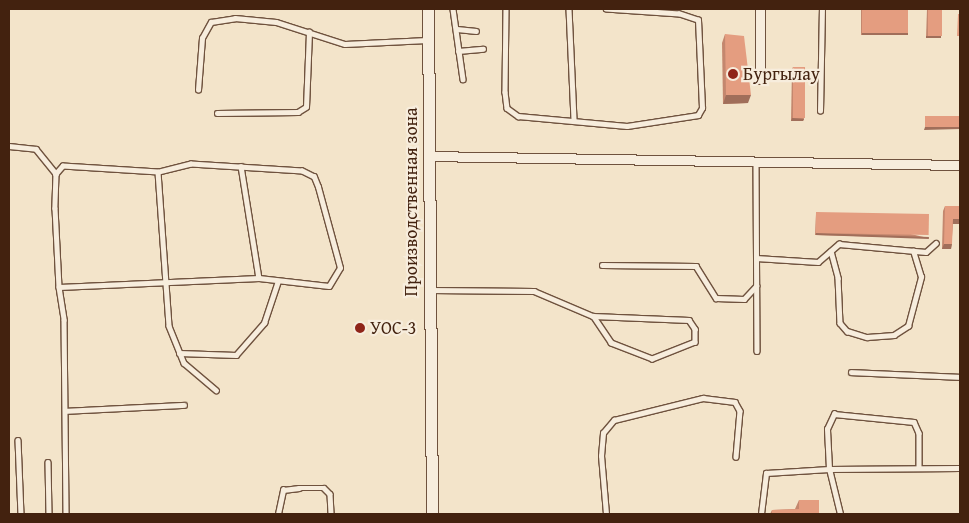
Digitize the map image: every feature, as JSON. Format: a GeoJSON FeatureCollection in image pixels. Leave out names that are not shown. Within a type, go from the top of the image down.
{"type":"FeatureCollection","features":[{"type":"Feature","properties":{"kind":"main road","name":"Производственная зона"},"geometry":{"type":"LineString","coordinates":[[428,9],[432,514]]}},
{"type":"Feature","properties":{"kind":"street"},"geometry":{"type":"LineString","coordinates":[[760,9],[760,79]]}},
{"type":"Feature","properties":{"kind":"street"},"geometry":{"type":"LineString","coordinates":[[428,156],[960,165]]}},
{"type":"Feature","properties":{"kind":"lane"},"geometry":{"type":"LineString","coordinates":[[453,9],[464,79]]}},
{"type":"Feature","properties":{"kind":"lane"},"geometry":{"type":"LineString","coordinates":[[506,9],[507,108],[518,116],[627,126],[688,118],[702,108],[698,20],[679,14],[606,9]]}},
{"type":"Feature","properties":{"kind":"lane"},"geometry":{"type":"LineString","coordinates":[[569,9],[574,120]]}},
{"type":"Feature","properties":{"kind":"lane"},"geometry":{"type":"LineString","coordinates":[[820,111],[822,9]]}},
{"type":"Feature","properties":{"kind":"lane"},"geometry":{"type":"LineString","coordinates":[[198,90],[202,38],[211,22],[235,18],[309,32],[345,44],[428,40]]}},
{"type":"Feature","properties":{"kind":"lane"},"geometry":{"type":"LineString","coordinates":[[457,30],[476,31]]}},
{"type":"Feature","properties":{"kind":"lane"},"geometry":{"type":"LineString","coordinates":[[217,112],[298,112],[306,107],[309,32]]}},
{"type":"Feature","properties":{"kind":"lane"},"geometry":{"type":"LineString","coordinates":[[458,50],[483,49]]}},
{"type":"Feature","properties":{"kind":"lane"},"geometry":{"type":"LineString","coordinates":[[9,146],[36,149],[56,174],[59,287],[64,320],[66,514]]}},
{"type":"Feature","properties":{"kind":"lane"},"geometry":{"type":"LineString","coordinates":[[756,163],[757,351]]}},
{"type":"Feature","properties":{"kind":"lane"},"geometry":{"type":"LineString","coordinates":[[56,174],[63,166],[77,164],[158,172],[191,164],[302,171],[314,177],[318,187],[340,268],[338,278],[329,286],[278,282],[259,278],[59,287]]}},
{"type":"Feature","properties":{"kind":"lane"},"geometry":{"type":"LineString","coordinates":[[241,166],[259,278]]}},
{"type":"Feature","properties":{"kind":"lane"},"geometry":{"type":"LineString","coordinates":[[158,172],[169,326],[179,353],[216,390]]}},
{"type":"Feature","properties":{"kind":"lane"},"geometry":{"type":"LineString","coordinates":[[756,258],[818,262],[839,244],[926,252],[936,243]]}},
{"type":"Feature","properties":{"kind":"lane"},"geometry":{"type":"LineString","coordinates":[[831,251],[838,278],[840,323],[847,331],[867,337],[894,335],[908,326],[921,278],[913,251]]}},
{"type":"Feature","properties":{"kind":"lane"},"geometry":{"type":"LineString","coordinates":[[602,265],[696,266],[716,298],[744,299],[756,286]]}},
{"type":"Feature","properties":{"kind":"lane"},"geometry":{"type":"LineString","coordinates":[[179,353],[236,355],[264,323],[278,282]]}},
{"type":"Feature","properties":{"kind":"lane"},"geometry":{"type":"LineString","coordinates":[[430,290],[534,291],[593,316],[688,320],[695,329],[695,342],[652,359],[610,343],[593,316]]}},
{"type":"Feature","properties":{"kind":"lane"},"geometry":{"type":"LineString","coordinates":[[851,372],[960,377]]}},
{"type":"Feature","properties":{"kind":"lane"},"geometry":{"type":"LineString","coordinates":[[606,514],[601,456],[604,433],[614,420],[703,398],[734,402],[740,411],[736,457]]}},
{"type":"Feature","properties":{"kind":"lane"},"geometry":{"type":"LineString","coordinates":[[65,411],[184,405]]}},
{"type":"Feature","properties":{"kind":"lane"},"geometry":{"type":"LineString","coordinates":[[840,514],[829,469],[827,429],[834,414],[914,422],[919,433],[920,468]]}},
{"type":"Feature","properties":{"kind":"lane"},"geometry":{"type":"LineString","coordinates":[[18,440],[21,514]]}},
{"type":"Feature","properties":{"kind":"lane"},"geometry":{"type":"LineString","coordinates":[[48,462],[49,514]]}},
{"type":"Feature","properties":{"kind":"lane"},"geometry":{"type":"LineString","coordinates":[[761,514],[766,473],[829,469],[960,468]]}},
{"type":"Feature","properties":{"kind":"lane"},"geometry":{"type":"LineString","coordinates":[[278,514],[283,490],[299,488],[324,488],[330,494],[331,514]]}},
{"type":"Feature","properties":{"kind":"building"},"geometry":{"type":"Polygon","coordinates":[[[862,9],[908,9],[908,33],[862,33],[862,9]]]}},
{"type":"Feature","properties":{"kind":"building"},"geometry":{"type":"Polygon","coordinates":[[[928,9],[942,9],[942,36],[928,36],[928,9]]]}},
{"type":"Feature","properties":{"kind":"building"},"geometry":{"type":"Polygon","coordinates":[[[958,14],[960,14],[960,36],[957,36],[958,14]]]}},
{"type":"Feature","properties":{"kind":"building","name":"Бургылау"},"geometry":{"type":"Polygon","coordinates":[[[725,34],[744,36],[751,95],[726,95],[725,34]]]}},
{"type":"Feature","properties":{"kind":"building"},"geometry":{"type":"Polygon","coordinates":[[[793,67],[805,67],[805,118],[793,118],[793,67]]]}},
{"type":"Feature","properties":{"kind":"building"},"geometry":{"type":"Polygon","coordinates":[[[925,116],[960,116],[960,127],[925,127],[925,116]]]}},
{"type":"Feature","properties":{"kind":"building"},"geometry":{"type":"Polygon","coordinates":[[[945,206],[960,206],[960,219],[953,219],[952,244],[944,244],[945,206]]]}},
{"type":"Feature","properties":{"kind":"building"},"geometry":{"type":"Polygon","coordinates":[[[816,212],[929,214],[929,235],[816,233],[816,212]]]}},
{"type":"Feature","properties":{"kind":"building"},"geometry":{"type":"Polygon","coordinates":[[[799,500],[819,500],[819,514],[772,514],[772,510],[799,509],[799,500]]]}},
{"type":"Feature","properties":{"kind":"place","name":"Бургылау"},"geometry":{"type":"Point","coordinates":[733,74]}},
{"type":"Feature","properties":{"kind":"place","name":"УОС-3"},"geometry":{"type":"Point","coordinates":[360,328]}}]}
